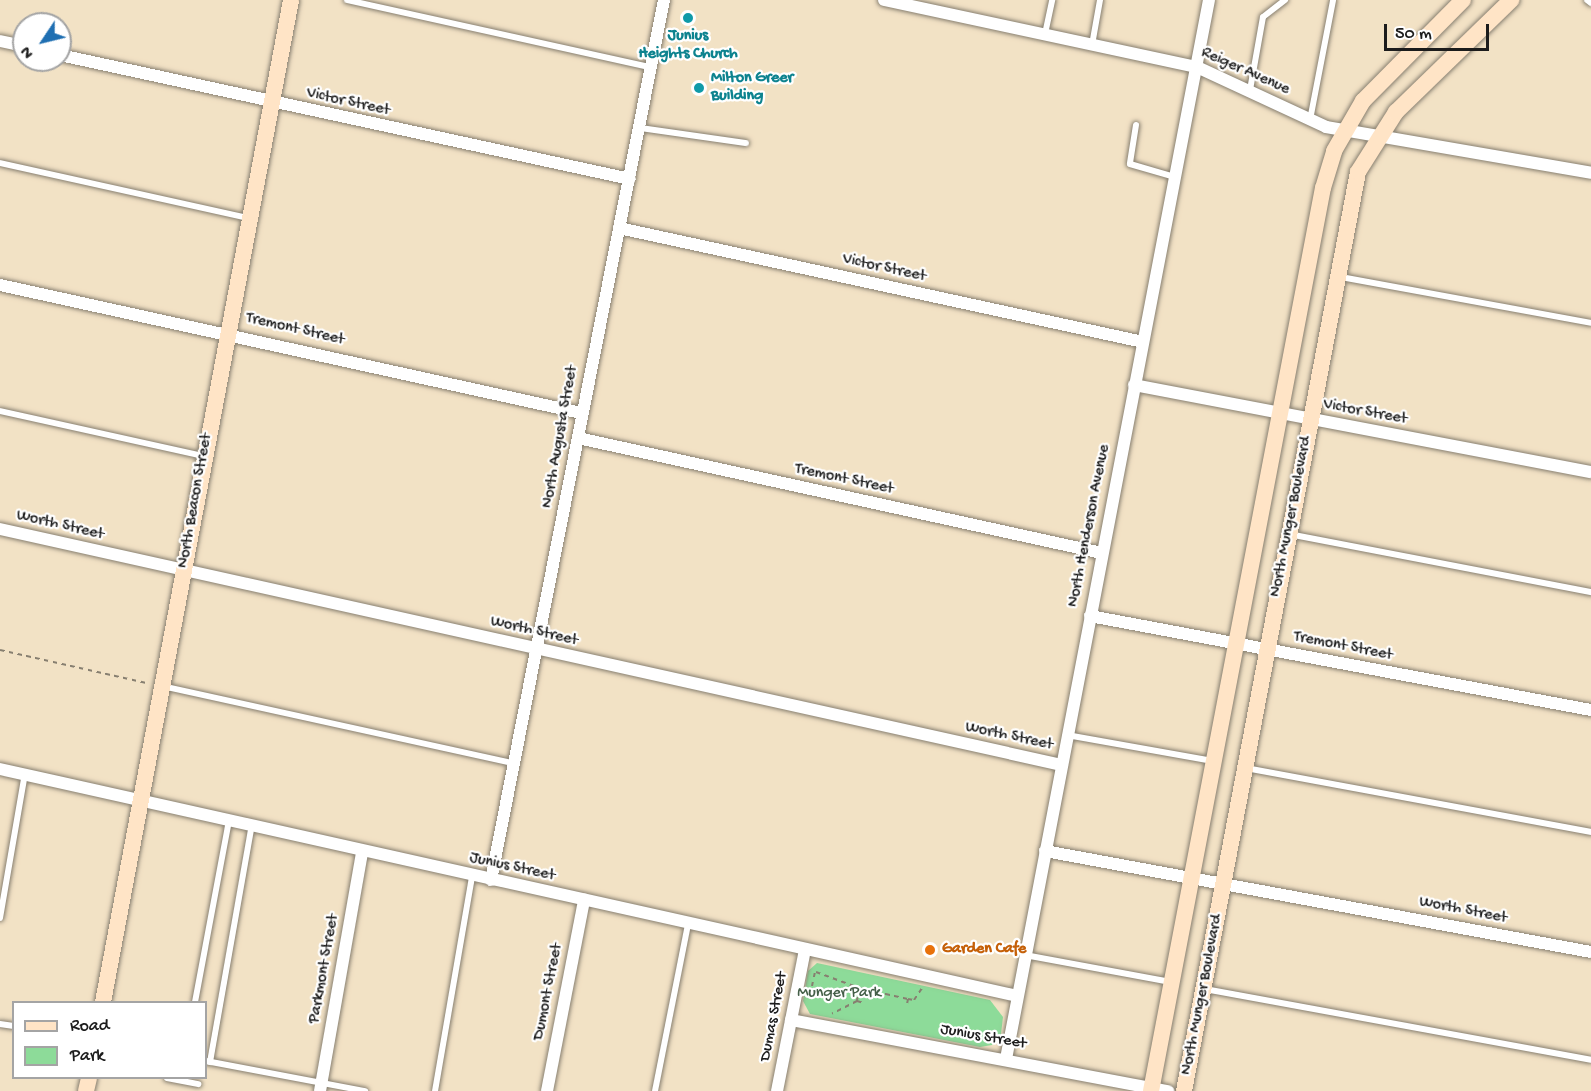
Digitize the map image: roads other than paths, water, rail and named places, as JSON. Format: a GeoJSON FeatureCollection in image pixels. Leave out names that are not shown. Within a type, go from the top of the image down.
{"type":"FeatureCollection","features":[{"type":"Feature","properties":{"kind":"main road","name":"North Beacon Street"},"geometry":{"type":"LineString","coordinates":[[103,1001],[291,0]]}},
{"type":"Feature","properties":{"kind":"main road","name":"North Munger Boulevard"},"geometry":{"type":"LineString","coordinates":[[1151,1089],[1323,188],[1344,130],[1384,78],[1464,0]]}},
{"type":"Feature","properties":{"kind":"main road","name":"North Munger Boulevard"},"geometry":{"type":"LineString","coordinates":[[1184,1091],[1226,883],[1266,650],[1340,276],[1358,172],[1379,134],[1416,89],[1511,0]]}},
{"type":"Feature","properties":{"kind":"street","name":"North Augusta Street"},"geometry":{"type":"LineString","coordinates":[[491,880],[516,765],[581,412],[630,179],[664,0]]}},
{"type":"Feature","properties":{"kind":"street","name":"Reiger Avenue"},"geometry":{"type":"LineString","coordinates":[[884,0],[925,5],[1045,35],[1197,67],[1310,120],[1344,130],[1379,134],[1591,173]]}},
{"type":"Feature","properties":{"kind":"street","name":"North Henderson Avenue"},"geometry":{"type":"LineString","coordinates":[[1006,1059],[1209,0]]}},
{"type":"Feature","properties":{"kind":"street","name":"Victor Street"},"geometry":{"type":"LineString","coordinates":[[72,58],[271,104],[630,179]]}},
{"type":"Feature","properties":{"kind":"street","name":"Victor Street"},"geometry":{"type":"LineString","coordinates":[[619,228],[1143,342]]}},
{"type":"Feature","properties":{"kind":"street","name":"Tremont Street"},"geometry":{"type":"LineString","coordinates":[[0,285],[227,332],[581,412]]}},
{"type":"Feature","properties":{"kind":"street","name":"Victor Street"},"geometry":{"type":"LineString","coordinates":[[1134,385],[1591,472]]}},
{"type":"Feature","properties":{"kind":"street","name":"Tremont Street"},"geometry":{"type":"LineString","coordinates":[[578,438],[1102,553]]}},
{"type":"Feature","properties":{"kind":"street","name":"Worth Street"},"geometry":{"type":"LineString","coordinates":[[0,529],[1062,765]]}},
{"type":"Feature","properties":{"kind":"street","name":"Tremont Street"},"geometry":{"type":"LineString","coordinates":[[1090,616],[1591,710]]}},
{"type":"Feature","properties":{"kind":"street","name":"Junius Street"},"geometry":{"type":"LineString","coordinates":[[0,769],[362,852],[1017,996]]}},
{"type":"Feature","properties":{"kind":"street","name":"Worth Street"},"geometry":{"type":"LineString","coordinates":[[1045,851],[1591,952]]}},
{"type":"Feature","properties":{"kind":"street","name":"Parkmont Street"},"geometry":{"type":"LineString","coordinates":[[321,1087],[362,852]]}},
{"type":"Feature","properties":{"kind":"street","name":"Dumont Street"},"geometry":{"type":"LineString","coordinates":[[547,1091],[584,900]]}},
{"type":"Feature","properties":{"kind":"street","name":"Dumas Street"},"geometry":{"type":"LineString","coordinates":[[777,1091],[805,950]]}},
{"type":"Feature","properties":{"kind":"street","name":"Junius Street"},"geometry":{"type":"LineString","coordinates":[[791,1020],[1168,1091]]}},
{"type":"Feature","properties":{"kind":"lane"},"geometry":{"type":"LineString","coordinates":[[347,0],[651,67]]}},
{"type":"Feature","properties":{"kind":"lane"},"geometry":{"type":"LineString","coordinates":[[1045,35],[1052,0]]}},
{"type":"Feature","properties":{"kind":"lane"},"geometry":{"type":"LineString","coordinates":[[1092,45],[1100,0]]}},
{"type":"Feature","properties":{"kind":"lane"},"geometry":{"type":"LineString","coordinates":[[1250,90],[1263,17],[1285,0]]}},
{"type":"Feature","properties":{"kind":"lane"},"geometry":{"type":"LineString","coordinates":[[1310,120],[1333,0]]}},
{"type":"Feature","properties":{"kind":"lane"},"geometry":{"type":"LineString","coordinates":[[1587,0],[1591,3]]}},
{"type":"Feature","properties":{"kind":"lane"},"geometry":{"type":"LineString","coordinates":[[1136,125],[1130,164],[1175,177]]}},
{"type":"Feature","properties":{"kind":"lane"},"geometry":{"type":"LineString","coordinates":[[640,128],[746,143]]}},
{"type":"Feature","properties":{"kind":"lane"},"geometry":{"type":"LineString","coordinates":[[0,163],[249,218]]}},
{"type":"Feature","properties":{"kind":"lane"},"geometry":{"type":"LineString","coordinates":[[1340,276],[1591,323]]}},
{"type":"Feature","properties":{"kind":"lane"},"geometry":{"type":"LineString","coordinates":[[0,411],[204,457]]}},
{"type":"Feature","properties":{"kind":"lane"},"geometry":{"type":"LineString","coordinates":[[1289,534],[1591,592]]}},
{"type":"Feature","properties":{"kind":"lane"},"geometry":{"type":"LineString","coordinates":[[162,686],[516,765]]}},
{"type":"Feature","properties":{"kind":"lane"},"geometry":{"type":"LineString","coordinates":[[1067,735],[1214,761]]}},
{"type":"Feature","properties":{"kind":"lane"},"geometry":{"type":"LineString","coordinates":[[1245,768],[1591,832]]}},
{"type":"Feature","properties":{"kind":"lane"},"geometry":{"type":"LineString","coordinates":[[0,918],[25,774]]}},
{"type":"Feature","properties":{"kind":"lane"},"geometry":{"type":"LineString","coordinates":[[195,1001],[229,821]]}},
{"type":"Feature","properties":{"kind":"lane"},"geometry":{"type":"LineString","coordinates":[[252,825],[208,1062],[321,1087],[365,1091]]}},
{"type":"Feature","properties":{"kind":"lane"},"geometry":{"type":"LineString","coordinates":[[435,1091],[472,876]]}},
{"type":"Feature","properties":{"kind":"lane"},"geometry":{"type":"LineString","coordinates":[[655,1091],[688,924]]}},
{"type":"Feature","properties":{"kind":"lane"},"geometry":{"type":"LineString","coordinates":[[1025,955],[1172,982]]}},
{"type":"Feature","properties":{"kind":"lane"},"geometry":{"type":"LineString","coordinates":[[1204,989],[1591,1060]]}},
{"type":"Feature","properties":{"kind":"lane"},"geometry":{"type":"LineString","coordinates":[[176,1079],[198,1084]]}},
{"type":"Feature","properties":{"kind":"place","name":"Junius Heights Church"},"geometry":{"type":"Point","coordinates":[688,18]}},
{"type":"Feature","properties":{"kind":"place","name":"Milton Greer Building"},"geometry":{"type":"Point","coordinates":[699,88]}},
{"type":"Feature","properties":{"kind":"place","name":"Garden Cafe"},"geometry":{"type":"Point","coordinates":[930,950]}},
{"type":"Feature","properties":{"kind":"park label","name":"Munger Park"},"geometry":{"type":"Point","coordinates":[839,994]}}]}
